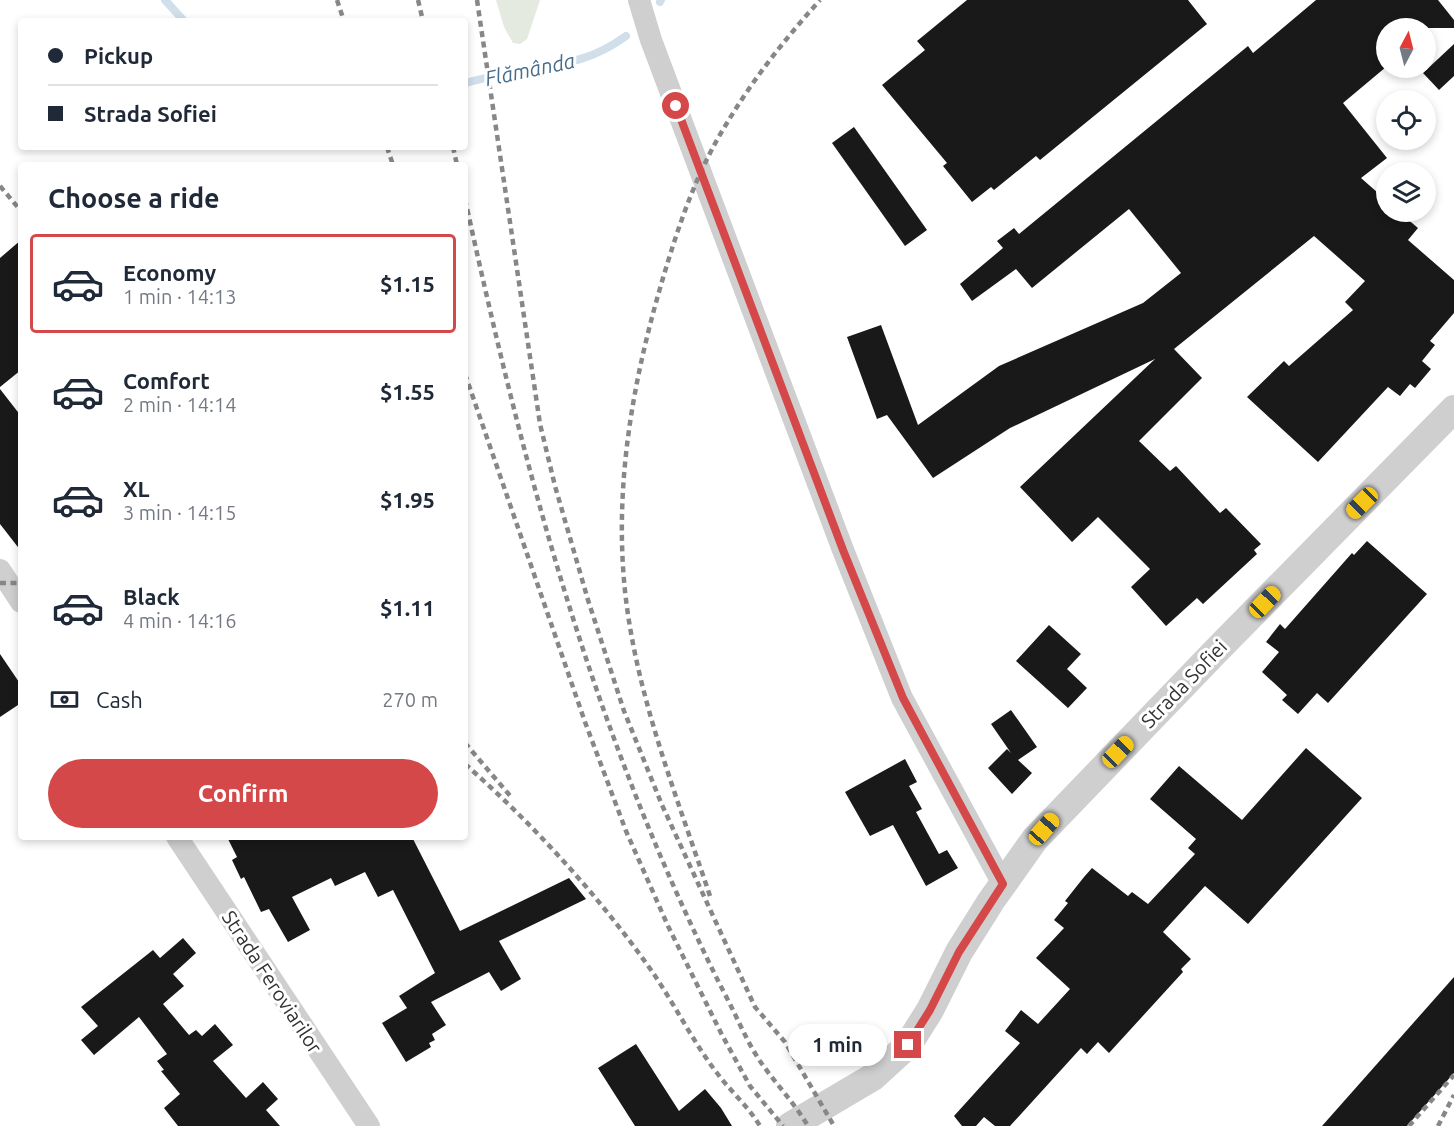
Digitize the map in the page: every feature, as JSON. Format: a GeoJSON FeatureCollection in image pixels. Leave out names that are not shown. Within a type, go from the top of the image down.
{"type":"FeatureCollection","features":[{"type":"Feature","properties":{"kind":"street"},"geometry":{"type":"LineString","coordinates":[[639,0],[651,40],[696,162],[843,550],[903,698],[1003,884]]}},
{"type":"Feature","properties":{"kind":"street","name":"Strada Sofiei"},"geometry":{"type":"LineString","coordinates":[[790,1126],[873,1077],[908,1045],[925,1019],[959,952],[1035,839],[1454,409]]}},
{"type":"Feature","properties":{"kind":"street"},"geometry":{"type":"LineString","coordinates":[[0,570],[18,597]]}},
{"type":"Feature","properties":{"kind":"street","name":"Strada Feroviarilor"},"geometry":{"type":"LineString","coordinates":[[179,840],[369,1126]]}},
{"type":"Feature","properties":{"kind":"shaded area"},"geometry":{"type":"Polygon","coordinates":[[[496,0],[540,0],[527,39],[520,44],[513,43],[504,27],[496,0]]]}},
{"type":"Feature","properties":{"kind":"building"},"geometry":{"type":"Polygon","coordinates":[[[967,0],[1188,0],[1207,24],[1040,160],[1036,156],[994,190],[991,187],[972,202],[943,166],[947,163],[882,85],[925,50],[917,41],[967,0]]]}},
{"type":"Feature","properties":{"kind":"building"},"geometry":{"type":"Polygon","coordinates":[[[1316,0],[1438,0],[1454,20],[1454,28],[1436,28],[1436,18],[1376,18],[1376,75],[1343,103],[1376,144],[1376,150],[1381,150],[1387,158],[1382,162],[1376,162],[1376,166],[1361,178],[1376,191],[1376,222],[1411,222],[1418,228],[1408,240],[1454,280],[1454,313],[1430,341],[1435,345],[1422,361],[1431,369],[1415,388],[1410,384],[1400,396],[1388,387],[1318,462],[1247,397],[1284,361],[1289,366],[1353,310],[1345,302],[1365,281],[1314,236],[1174,349],[1202,378],[1139,441],[1170,471],[1176,466],[1220,513],[1226,508],[1261,544],[1254,550],[1257,554],[1203,604],[1197,598],[1166,626],[1131,587],[1150,569],[1098,517],[1072,542],[1020,487],[1155,359],[1010,428],[933,478],[887,415],[877,419],[847,337],[881,325],[918,425],[999,366],[1143,303],[1181,273],[1129,209],[1032,288],[1016,269],[972,301],[960,284],[1003,248],[997,241],[1014,228],[1019,234],[1248,46],[1253,53],[1316,0]]]}},
{"type":"Feature","properties":{"kind":"building"},"geometry":{"type":"Polygon","coordinates":[[[1454,44],[1454,76],[1439,90],[1428,78],[1436,78],[1436,61],[1454,44]]]}},
{"type":"Feature","properties":{"kind":"building"},"geometry":{"type":"Polygon","coordinates":[[[854,127],[927,230],[905,246],[832,143],[854,127]]]}},
{"type":"Feature","properties":{"kind":"building"},"geometry":{"type":"Polygon","coordinates":[[[18,243],[18,372],[0,387],[0,258],[18,243]]]}},
{"type":"Feature","properties":{"kind":"building"},"geometry":{"type":"Polygon","coordinates":[[[0,389],[18,412],[18,547],[0,524],[0,389]]]}},
{"type":"Feature","properties":{"kind":"building"},"geometry":{"type":"Polygon","coordinates":[[[1367,541],[1427,594],[1328,703],[1317,693],[1298,714],[1282,700],[1287,695],[1262,672],[1279,652],[1266,642],[1280,624],[1285,629],[1352,553],[1354,555],[1367,541]]]}},
{"type":"Feature","properties":{"kind":"building"},"geometry":{"type":"Polygon","coordinates":[[[1049,625],[1081,654],[1067,669],[1087,688],[1068,708],[1016,661],[1049,625]]]}},
{"type":"Feature","properties":{"kind":"building"},"geometry":{"type":"Polygon","coordinates":[[[0,654],[18,681],[18,705],[0,717],[0,654]]]}},
{"type":"Feature","properties":{"kind":"building"},"geometry":{"type":"Polygon","coordinates":[[[1011,710],[1037,747],[1018,760],[1032,773],[1012,794],[988,768],[1007,749],[1011,753],[991,724],[1011,710]]]}},
{"type":"Feature","properties":{"kind":"building"},"geometry":{"type":"Polygon","coordinates":[[[1306,748],[1362,798],[1248,924],[1205,886],[1163,932],[1191,959],[1181,969],[1183,972],[1109,1053],[1098,1042],[1087,1054],[1081,1048],[1010,1126],[995,1126],[984,1117],[976,1126],[962,1126],[954,1116],[1020,1043],[1005,1031],[1021,1010],[1038,1024],[1070,989],[1036,958],[1064,928],[1054,920],[1068,903],[1065,901],[1084,877],[1092,868],[1128,896],[1132,892],[1148,904],[1195,854],[1188,848],[1196,839],[1150,799],[1179,766],[1242,820],[1306,748]]]}},
{"type":"Feature","properties":{"kind":"building"},"geometry":{"type":"Polygon","coordinates":[[[905,759],[917,782],[909,786],[922,809],[916,812],[939,854],[947,850],[958,868],[926,886],[893,825],[870,836],[845,792],[905,759]]]}},
{"type":"Feature","properties":{"kind":"building"},"geometry":{"type":"Polygon","coordinates":[[[228,840],[414,840],[460,931],[569,878],[586,899],[499,941],[521,979],[501,991],[489,972],[431,1002],[446,1025],[432,1034],[435,1040],[429,1043],[431,1047],[406,1062],[382,1023],[407,1008],[399,996],[435,973],[393,890],[378,897],[365,872],[335,886],[331,878],[292,897],[310,930],[288,942],[269,909],[261,912],[244,877],[241,879],[232,860],[237,857],[228,840]]]}},
{"type":"Feature","properties":{"kind":"building"},"geometry":{"type":"Polygon","coordinates":[[[183,938],[196,953],[173,974],[184,986],[163,1004],[189,1035],[196,1030],[202,1036],[215,1024],[233,1045],[213,1061],[246,1098],[263,1082],[278,1099],[266,1110],[280,1126],[178,1126],[164,1108],[180,1094],[161,1071],[164,1070],[157,1061],[167,1054],[139,1017],[94,1055],[81,1040],[98,1026],[81,1007],[153,950],[160,958],[183,938]]]}},
{"type":"Feature","properties":{"kind":"building"},"geometry":{"type":"Polygon","coordinates":[[[1454,977],[1454,1073],[1407,1126],[1322,1126],[1454,977]]]}},
{"type":"Feature","properties":{"kind":"building"},"geometry":{"type":"Polygon","coordinates":[[[636,1044],[679,1111],[705,1089],[732,1126],[635,1126],[598,1068],[636,1044]]]}},
{"type":"Feature","properties":{"kind":"waterway","name":"Flămânda"},"geometry":{"type":"LineString","coordinates":[[165,0],[181,18]]}},
{"type":"Feature","properties":{"kind":"waterway","name":"Flămânda"},"geometry":{"type":"LineString","coordinates":[[468,82],[580,59],[626,36]]}},
{"type":"Feature","properties":{"kind":"railway"},"geometry":{"type":"LineString","coordinates":[[337,0],[343,18]]}},
{"type":"Feature","properties":{"kind":"railway"},"geometry":{"type":"LineString","coordinates":[[418,0],[422,18]]}},
{"type":"Feature","properties":{"kind":"railway"},"geometry":{"type":"LineString","coordinates":[[477,0],[540,424],[555,486],[588,600],[624,711],[662,805],[755,1007],[785,1042],[834,1126]]}},
{"type":"Feature","properties":{"kind":"railway"},"geometry":{"type":"LineString","coordinates":[[710,896],[659,745],[630,630],[622,551],[624,472],[635,393],[652,316],[690,198],[716,141],[737,107],[782,44],[820,0]]}},
{"type":"Feature","properties":{"kind":"railway"},"geometry":{"type":"LineString","coordinates":[[388,150],[392,162]]}},
{"type":"Feature","properties":{"kind":"railway"},"geometry":{"type":"LineString","coordinates":[[454,150],[456,162]]}},
{"type":"Feature","properties":{"kind":"railway"},"geometry":{"type":"LineString","coordinates":[[0,186],[18,207]]}},
{"type":"Feature","properties":{"kind":"railway"},"geometry":{"type":"LineString","coordinates":[[468,212],[528,462],[578,634],[607,719],[674,887],[715,975],[754,1052],[808,1126]]}},
{"type":"Feature","properties":{"kind":"railway"},"geometry":{"type":"LineString","coordinates":[[468,383],[585,722],[626,831],[668,926],[722,1035],[750,1086],[783,1126]]}},
{"type":"Feature","properties":{"kind":"railway"},"geometry":{"type":"LineString","coordinates":[[0,583],[18,583]]}},
{"type":"Feature","properties":{"kind":"railway"},"geometry":{"type":"LineString","coordinates":[[468,747],[512,798]]}},
{"type":"Feature","properties":{"kind":"railway"},"geometry":{"type":"LineString","coordinates":[[468,767],[540,836],[631,942],[708,1061],[760,1126]]}},
{"type":"Feature","properties":{"kind":"railway"},"geometry":{"type":"LineString","coordinates":[[1409,1126],[1454,1075]]}},
{"type":"Feature","properties":{"kind":"railway"},"geometry":{"type":"LineString","coordinates":[[1438,1126],[1454,1095]]}},
{"type":"Feature","properties":{"kind":"route"},"geometry":{"type":"LineString","coordinates":[[676,106],[843,550],[903,698],[1003,884],[959,952],[930,1010],[908,1045]]}}]}
